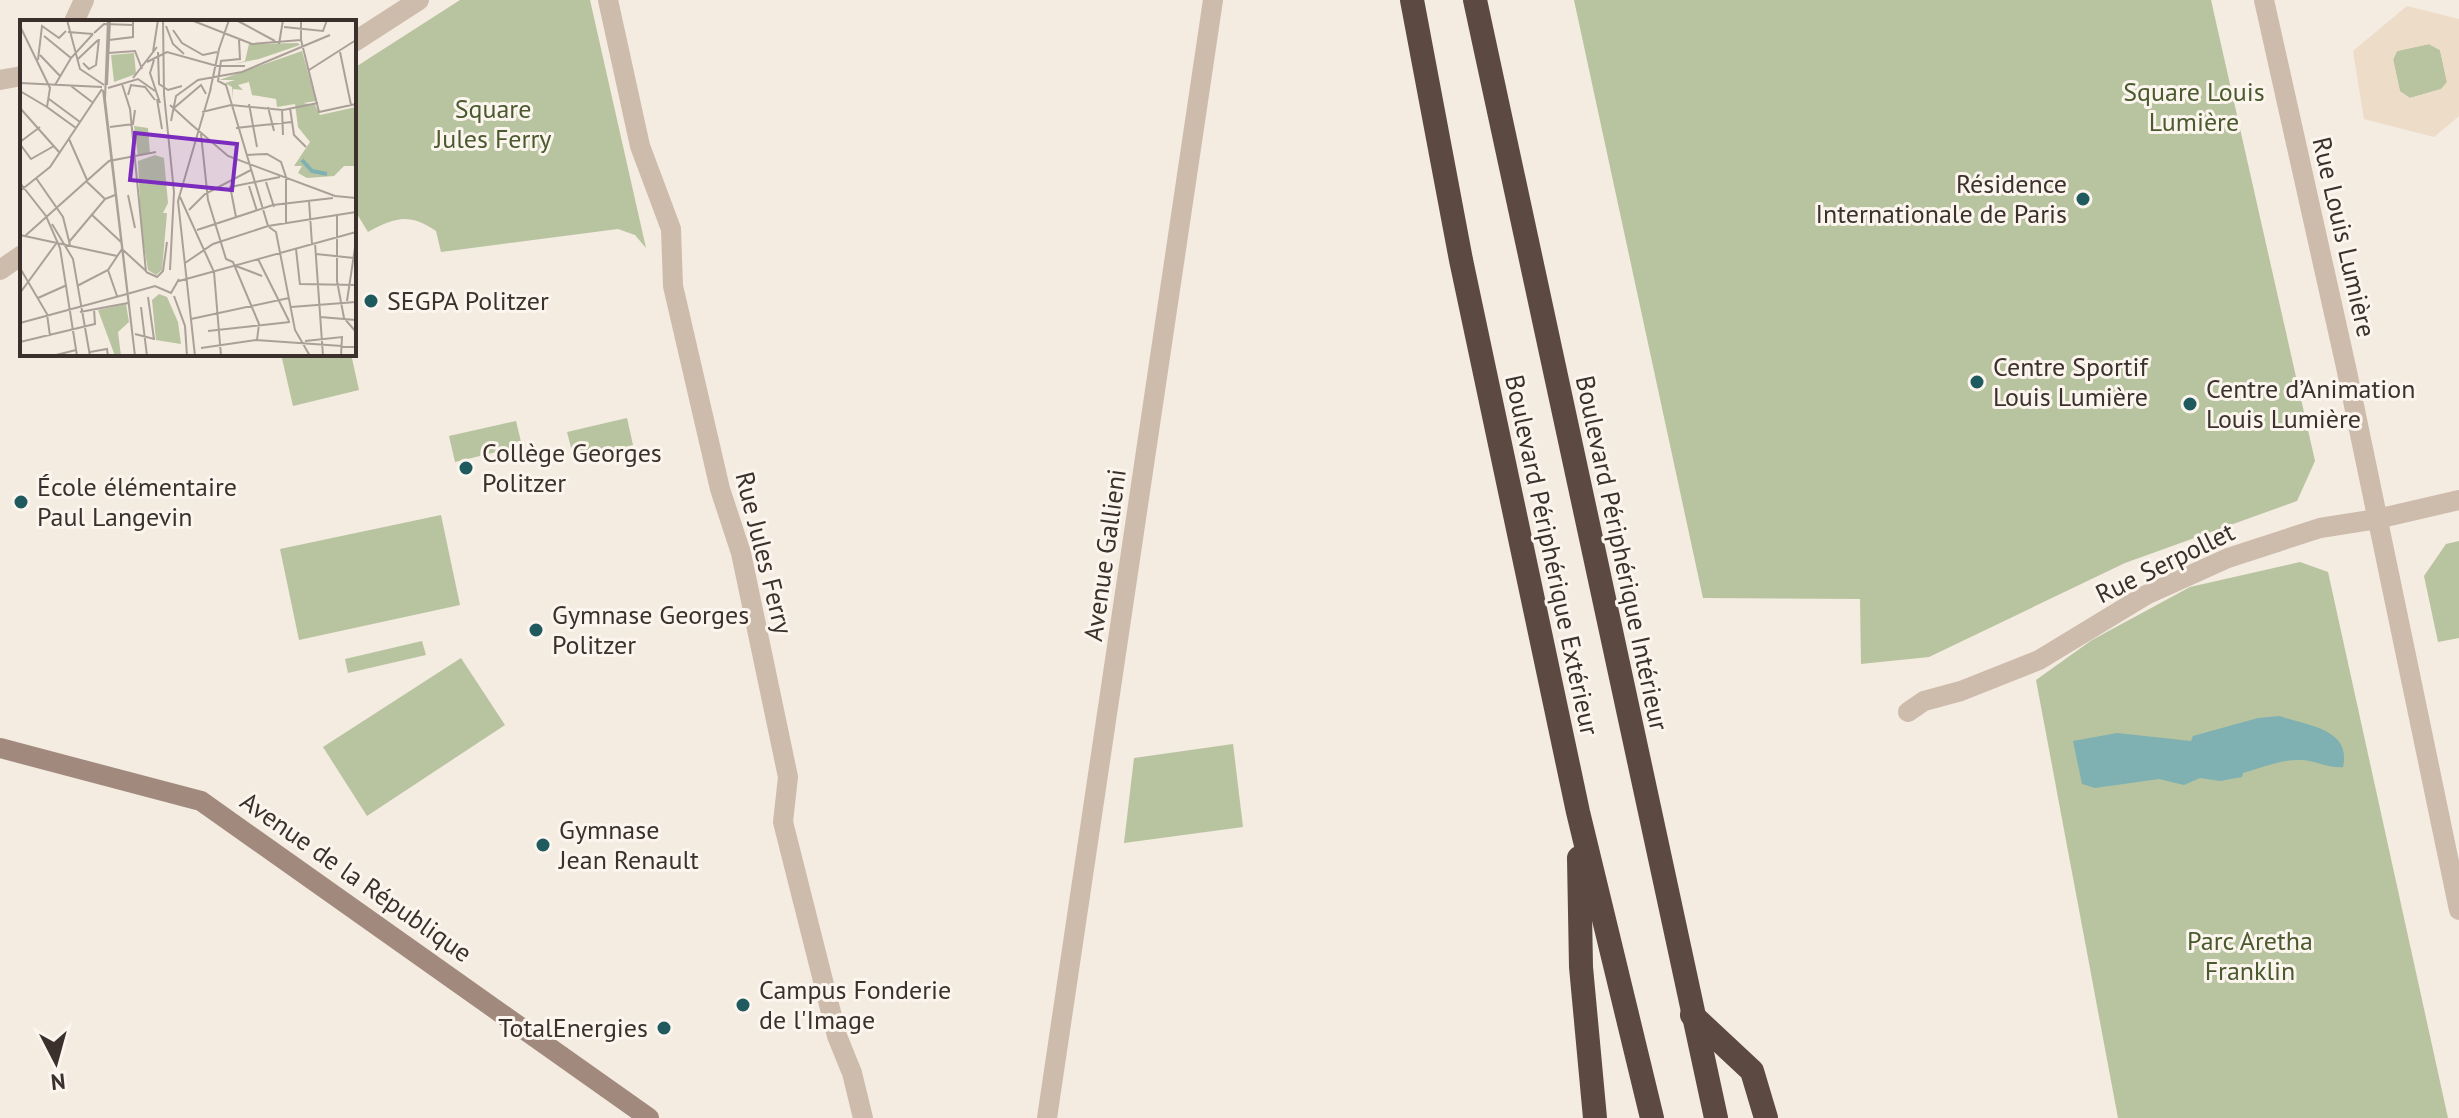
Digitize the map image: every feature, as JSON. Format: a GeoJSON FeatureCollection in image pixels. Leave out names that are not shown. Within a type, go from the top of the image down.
{"type":"FeatureCollection","features":[{"type":"Feature","properties":{"kind":"highway","name":"Boulevard Périphérique Extérieur"},"geometry":{"type":"LineString","coordinates":[[1412,0],[1461,260],[1578,812],[1652,1118]]}},
{"type":"Feature","properties":{"kind":"highway","name":"Boulevard Périphérique Intérieur"},"geometry":{"type":"LineString","coordinates":[[1475,0],[1716,1118]]}},
{"type":"Feature","properties":{"kind":"highway"},"geometry":{"type":"LineString","coordinates":[[1578,812],[1581,967],[1595,1118]]}},
{"type":"Feature","properties":{"kind":"highway"},"geometry":{"type":"LineString","coordinates":[[1692,1015],[1752,1071],[1766,1118]]}},
{"type":"Feature","properties":{"kind":"main road","name":"Avenue de la République"},"geometry":{"type":"LineString","coordinates":[[0,748],[201,801],[649,1118]]}},
{"type":"Feature","properties":{"kind":"street"},"geometry":{"type":"LineString","coordinates":[[75,20],[84,0]]}},
{"type":"Feature","properties":{"kind":"street"},"geometry":{"type":"LineString","coordinates":[[356,41],[419,0]]}},
{"type":"Feature","properties":{"kind":"street","name":"Rue Jules Ferry"},"geometry":{"type":"LineString","coordinates":[[608,0],[640,146],[671,229],[673,286],[720,489],[741,553],[788,777],[783,822],[837,1036],[852,1073],[863,1118]]}},
{"type":"Feature","properties":{"kind":"street","name":"Avenue Gallieni"},"geometry":{"type":"LineString","coordinates":[[1047,1118],[1213,0]]}},
{"type":"Feature","properties":{"kind":"street","name":"Rue Louis Lumière"},"geometry":{"type":"LineString","coordinates":[[2264,0],[2343,352],[2459,910]]}},
{"type":"Feature","properties":{"kind":"street"},"geometry":{"type":"LineString","coordinates":[[0,80],[20,76]]}},
{"type":"Feature","properties":{"kind":"street"},"geometry":{"type":"LineString","coordinates":[[0,270],[20,256]]}},
{"type":"Feature","properties":{"kind":"street","name":"Rue Serpollet"},"geometry":{"type":"LineString","coordinates":[[1908,712],[1924,701],[1961,691],[2039,660],[2146,595],[2228,558],[2320,528],[2377,519],[2459,500]]}},
{"type":"Feature","properties":{"kind":"green space","name":"Square Jules Ferry"},"geometry":{"type":"Polygon","coordinates":[[[460,0],[590,0],[646,248],[635,235],[618,229],[441,252],[436,231],[418,221],[395,220],[368,232],[356,214],[356,67],[460,0]]]}},
{"type":"Feature","properties":{"kind":"green space","name":"Centre Sportif Louis Lumière"},"geometry":{"type":"Polygon","coordinates":[[[1574,0],[2211,0],[2315,461],[2297,501],[2125,563],[1929,657],[1861,664],[1860,599],[1703,598],[1574,0]]]}},
{"type":"Feature","properties":{"kind":"green space"},"geometry":{"type":"Polygon","coordinates":[[[2429,44],[2440,50],[2447,82],[2442,89],[2410,98],[2400,92],[2393,60],[2397,51],[2429,44]]]}},
{"type":"Feature","properties":{"kind":"green space"},"geometry":{"type":"Polygon","coordinates":[[[281,356],[351,356],[359,390],[293,406],[281,356]]]}},
{"type":"Feature","properties":{"kind":"green space"},"geometry":{"type":"Polygon","coordinates":[[[627,418],[633,445],[574,459],[567,432],[627,418]]]}},
{"type":"Feature","properties":{"kind":"green space"},"geometry":{"type":"Polygon","coordinates":[[[516,421],[522,446],[455,462],[449,436],[516,421]]]}},
{"type":"Feature","properties":{"kind":"green space"},"geometry":{"type":"Polygon","coordinates":[[[441,515],[460,605],[299,640],[280,549],[441,515]]]}},
{"type":"Feature","properties":{"kind":"green space"},"geometry":{"type":"Polygon","coordinates":[[[2459,541],[2459,638],[2438,642],[2424,576],[2446,544],[2459,541]]]}},
{"type":"Feature","properties":{"kind":"green space","name":"Parc Aretha Franklin"},"geometry":{"type":"Polygon","coordinates":[[[2300,562],[2328,572],[2448,1118],[2118,1118],[2036,680],[2092,640],[2190,587],[2300,562]]]}},
{"type":"Feature","properties":{"kind":"green space"},"geometry":{"type":"Polygon","coordinates":[[[422,641],[426,655],[348,673],[345,659],[422,641]]]}},
{"type":"Feature","properties":{"kind":"green space"},"geometry":{"type":"Polygon","coordinates":[[[461,658],[505,725],[367,816],[323,747],[461,658]]]}},
{"type":"Feature","properties":{"kind":"green space"},"geometry":{"type":"Polygon","coordinates":[[[1233,744],[1243,827],[1124,843],[1134,758],[1233,744]]]}},
{"type":"Feature","properties":{"kind":"shaded area"},"geometry":{"type":"Polygon","coordinates":[[[2407,6],[2459,19],[2459,116],[2434,137],[2364,119],[2353,51],[2407,6]],[[2429,44],[2397,51],[2393,59],[2400,91],[2410,98],[2441,89],[2447,82],[2440,50],[2429,44]]]}},
{"type":"Feature","properties":{"kind":"water"},"geometry":{"type":"Polygon","coordinates":[[[2280,716],[2314,726],[2334,736],[2344,754],[2343,767],[2293,760],[2220,781],[2200,778],[2184,785],[2159,779],[2095,788],[2082,784],[2073,741],[2117,733],[2191,741],[2193,736],[2258,718],[2280,716]]]}},
{"type":"Feature","properties":{"kind":"place","name":"Résidence Internationale de Paris"},"geometry":{"type":"Point","coordinates":[2083,199]}},
{"type":"Feature","properties":{"kind":"place","name":"SEGPA Politzer"},"geometry":{"type":"Point","coordinates":[371,301]}},
{"type":"Feature","properties":{"kind":"place","name":"Centre Sportif Louis Lumière"},"geometry":{"type":"Point","coordinates":[1977,382]}},
{"type":"Feature","properties":{"kind":"place","name":"Centre d’Animation Louis Lumière"},"geometry":{"type":"Point","coordinates":[2190,404]}},
{"type":"Feature","properties":{"kind":"place","name":"Collège Georges Politzer"},"geometry":{"type":"Point","coordinates":[466,468]}},
{"type":"Feature","properties":{"kind":"place","name":"École élémentaire Paul Langevin"},"geometry":{"type":"Point","coordinates":[21,502]}},
{"type":"Feature","properties":{"kind":"place","name":"Gymnase Georges Politzer"},"geometry":{"type":"Point","coordinates":[536,630]}},
{"type":"Feature","properties":{"kind":"place","name":"Gymnase Jean Renault"},"geometry":{"type":"Point","coordinates":[543,845]}},
{"type":"Feature","properties":{"kind":"place","name":"Campus Fonderie de l'Image"},"geometry":{"type":"Point","coordinates":[743,1005]}},
{"type":"Feature","properties":{"kind":"place","name":"TotalEnergies"},"geometry":{"type":"Point","coordinates":[664,1028]}},
{"type":"Feature","properties":{"kind":"park label","name":"Square Louis Lumière"},"geometry":{"type":"Point","coordinates":[2194,107]}}]}
